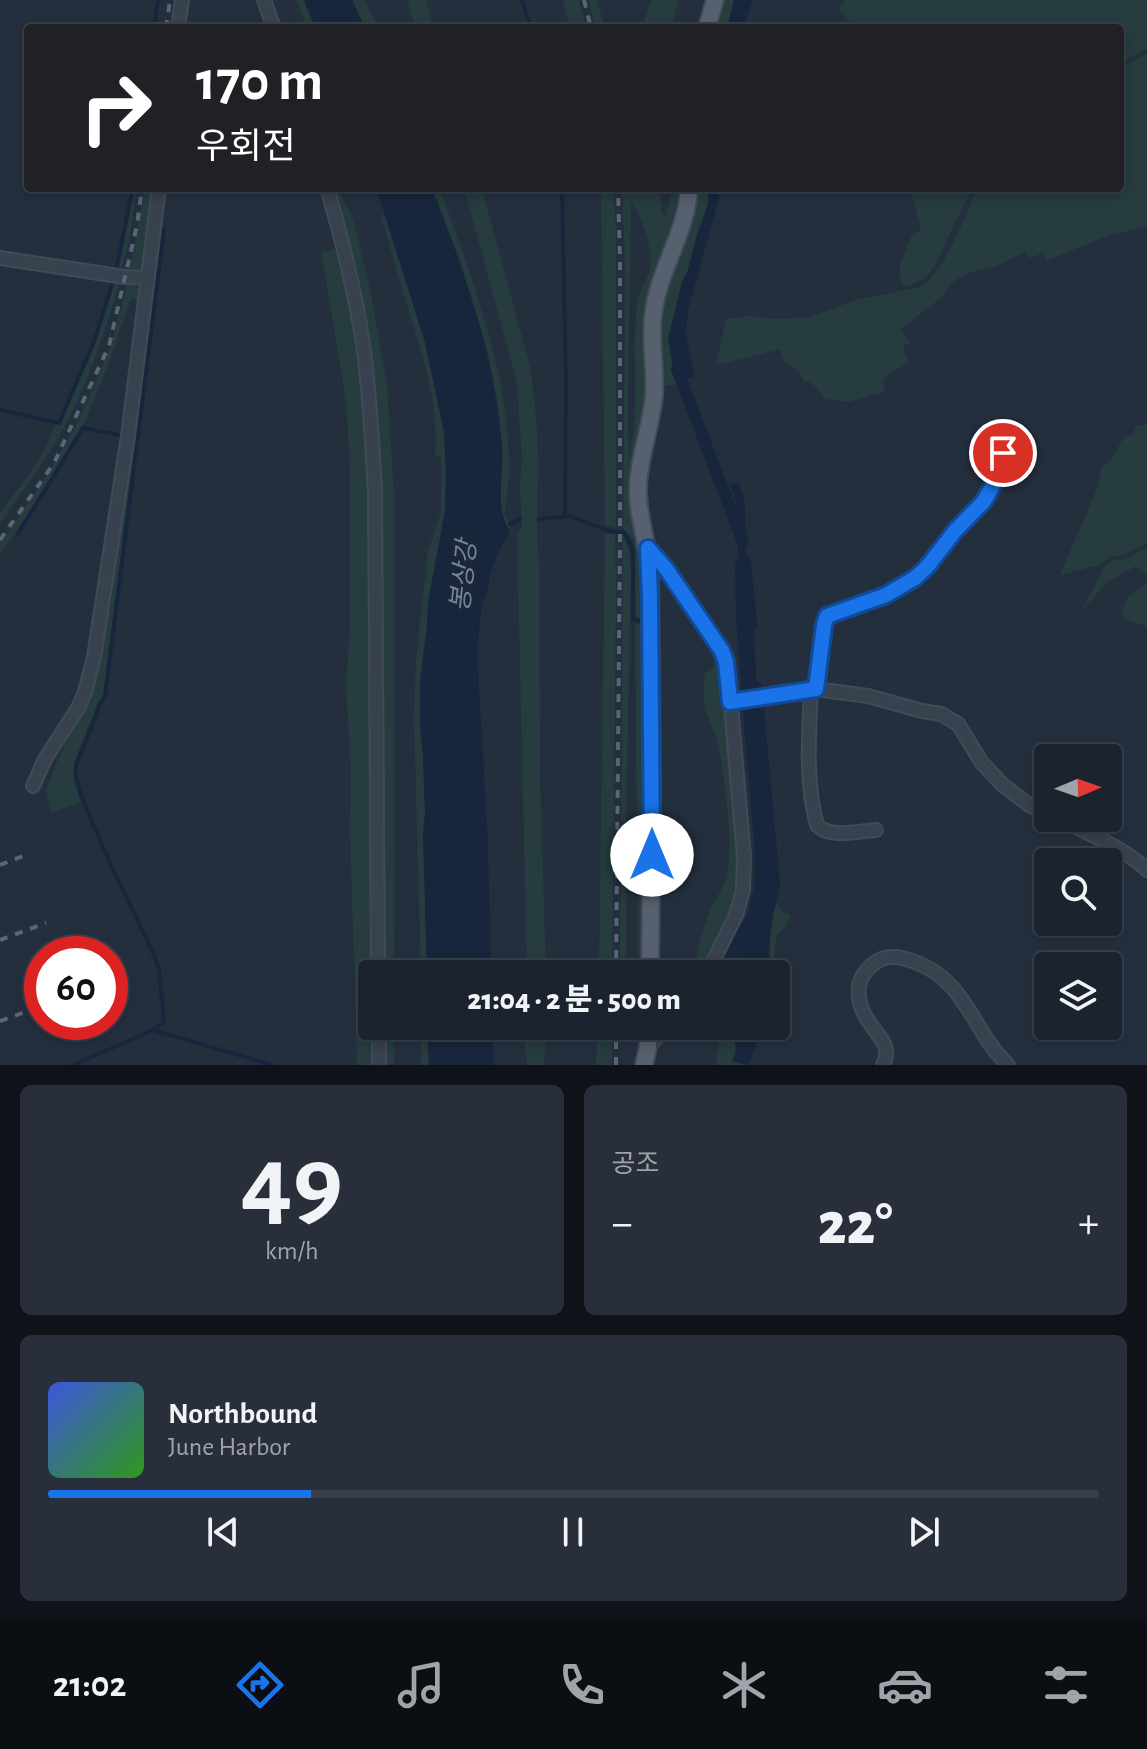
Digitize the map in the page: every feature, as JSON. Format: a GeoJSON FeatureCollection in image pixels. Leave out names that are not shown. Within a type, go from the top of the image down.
{"type":"FeatureCollection","features":[{"type":"Feature","properties":{"kind":"main road"},"geometry":{"type":"LineString","coordinates":[[708,24],[715,0]]}},
{"type":"Feature","properties":{"kind":"main road"},"geometry":{"type":"LineString","coordinates":[[650,960],[652,795],[648,548],[639,515],[638,484],[654,394],[653,316],[684,216],[688,192]]}},
{"type":"Feature","properties":{"kind":"main road"},"geometry":{"type":"LineString","coordinates":[[644,1065],[648,1040]]}},
{"type":"Feature","properties":{"kind":"street"},"geometry":{"type":"LineString","coordinates":[[179,24],[182,0]]}},
{"type":"Feature","properties":{"kind":"street"},"geometry":{"type":"LineString","coordinates":[[264,0],[273,24]]}},
{"type":"Feature","properties":{"kind":"street"},"geometry":{"type":"LineString","coordinates":[[33,786],[45,759],[78,708],[94,657],[122,481],[159,192]]}},
{"type":"Feature","properties":{"kind":"street"},"geometry":{"type":"LineString","coordinates":[[328,192],[356,303],[371,428],[375,491],[378,960]]}},
{"type":"Feature","properties":{"kind":"street"},"geometry":{"type":"LineString","coordinates":[[0,258],[148,278]]}},
{"type":"Feature","properties":{"kind":"street"},"geometry":{"type":"LineString","coordinates":[[876,830],[833,833],[825,832],[817,825],[809,759],[814,690],[827,616],[886,595],[927,567],[984,501],[1002,470],[1003,453]]}},
{"type":"Feature","properties":{"kind":"street"},"geometry":{"type":"LineString","coordinates":[[648,548],[667,570],[722,651],[735,701],[744,856],[743,890],[736,915],[714,960]]}},
{"type":"Feature","properties":{"kind":"street"},"geometry":{"type":"LineString","coordinates":[[735,701],[814,690],[879,698],[941,714],[958,724],[982,763],[1003,785],[1034,807]]}},
{"type":"Feature","properties":{"kind":"street"},"geometry":{"type":"LineString","coordinates":[[1085,832],[1135,858],[1147,870]]}},
{"type":"Feature","properties":{"kind":"street"},"geometry":{"type":"LineString","coordinates":[[883,1065],[886,1047],[862,1010],[858,989],[865,971],[873,963],[883,958],[897,957],[923,965],[945,978],[1008,1065]]}},
{"type":"Feature","properties":{"kind":"street"},"geometry":{"type":"LineString","coordinates":[[379,1040],[379,1065]]}},
{"type":"Feature","properties":{"kind":"street"},"geometry":{"type":"LineString","coordinates":[[648,1047],[655,1040]]}},
{"type":"Feature","properties":{"kind":"green space"},"geometry":{"type":"Polygon","coordinates":[[[296,0],[304,0],[313,24],[305,24],[296,0]]]}},
{"type":"Feature","properties":{"kind":"green space"},"geometry":{"type":"Polygon","coordinates":[[[352,0],[365,0],[376,24],[363,24],[352,0]]]}},
{"type":"Feature","properties":{"kind":"green space"},"geometry":{"type":"Polygon","coordinates":[[[408,0],[426,0],[433,24],[414,24],[408,0]]]}},
{"type":"Feature","properties":{"kind":"green space"},"geometry":{"type":"Polygon","coordinates":[[[563,0],[579,0],[586,24],[569,24],[563,0]]]}},
{"type":"Feature","properties":{"kind":"green space"},"geometry":{"type":"Polygon","coordinates":[[[588,0],[597,0],[604,24],[595,24],[588,0]]]}},
{"type":"Feature","properties":{"kind":"green space"},"geometry":{"type":"Polygon","coordinates":[[[651,0],[678,0],[672,24],[643,24],[651,0]]]}},
{"type":"Feature","properties":{"kind":"green space"},"geometry":{"type":"Polygon","coordinates":[[[720,0],[734,0],[728,24],[713,24],[720,0]]]}},
{"type":"Feature","properties":{"kind":"green space"},"geometry":{"type":"Polygon","coordinates":[[[846,0],[1147,0],[1147,49],[1124,61],[1124,24],[853,24],[838,10],[846,0]]]}},
{"type":"Feature","properties":{"kind":"green space"},"geometry":{"type":"Polygon","coordinates":[[[1147,54],[1147,226],[1107,236],[1046,261],[1043,253],[1029,258],[1025,252],[995,267],[960,277],[942,297],[901,329],[910,342],[903,347],[908,362],[883,379],[884,392],[848,402],[825,399],[812,383],[804,381],[799,372],[784,362],[780,349],[716,365],[726,319],[749,316],[777,319],[810,317],[855,300],[921,287],[947,256],[975,192],[1124,192],[1124,66],[1147,54]]]}},
{"type":"Feature","properties":{"kind":"green space"},"geometry":{"type":"Polygon","coordinates":[[[136,192],[130,238],[121,272],[117,271],[136,192]]]}},
{"type":"Feature","properties":{"kind":"green space"},"geometry":{"type":"Polygon","coordinates":[[[144,192],[151,192],[141,270],[129,273],[144,192]]]}},
{"type":"Feature","properties":{"kind":"green space"},"geometry":{"type":"Polygon","coordinates":[[[334,192],[342,197],[353,219],[370,289],[387,385],[395,510],[394,960],[382,960],[373,410],[334,192]]]}},
{"type":"Feature","properties":{"kind":"green space"},"geometry":{"type":"Polygon","coordinates":[[[434,192],[441,192],[495,359],[507,433],[509,479],[505,516],[510,522],[510,531],[500,509],[502,449],[489,357],[460,260],[434,192]]]}},
{"type":"Feature","properties":{"kind":"green space"},"geometry":{"type":"Polygon","coordinates":[[[465,192],[483,192],[530,367],[535,404],[546,960],[527,960],[517,535],[522,526],[517,382],[465,192]]]}},
{"type":"Feature","properties":{"kind":"green space"},"geometry":{"type":"Polygon","coordinates":[[[601,192],[613,192],[616,225],[616,528],[605,525],[601,192]]]}},
{"type":"Feature","properties":{"kind":"green space"},"geometry":{"type":"Polygon","coordinates":[[[622,192],[659,192],[662,213],[666,216],[671,192],[679,192],[646,308],[645,391],[633,470],[644,565],[645,960],[638,960],[635,623],[639,624],[640,621],[636,618],[633,540],[623,528],[625,262],[622,192]],[[631,202],[629,458],[635,402],[637,305],[649,271],[649,243],[631,202]]]}},
{"type":"Feature","properties":{"kind":"green space"},"geometry":{"type":"Polygon","coordinates":[[[695,192],[709,192],[708,205],[682,282],[668,339],[673,367],[682,381],[672,385],[664,385],[659,379],[659,320],[695,192]]]}},
{"type":"Feature","properties":{"kind":"green space"},"geometry":{"type":"Polygon","coordinates":[[[911,192],[970,192],[934,267],[921,280],[904,286],[899,276],[900,264],[912,235],[921,229],[911,192]]]}},
{"type":"Feature","properties":{"kind":"green space"},"geometry":{"type":"Polygon","coordinates":[[[386,215],[425,343],[444,432],[445,511],[428,603],[420,681],[427,960],[421,960],[414,718],[416,659],[428,551],[441,512],[441,457],[435,456],[436,435],[428,376],[381,216],[386,215]]]}},
{"type":"Feature","properties":{"kind":"green space"},"geometry":{"type":"Polygon","coordinates":[[[159,224],[163,224],[103,697],[73,769],[81,802],[51,813],[46,789],[88,701],[95,677],[113,573],[159,224]]]}},
{"type":"Feature","properties":{"kind":"green space"},"geometry":{"type":"Polygon","coordinates":[[[340,248],[359,348],[371,493],[372,960],[358,960],[358,1040],[376,1040],[376,1065],[357,1065],[351,770],[346,683],[350,629],[350,467],[342,376],[321,252],[340,248]]]}},
{"type":"Feature","properties":{"kind":"green space"},"geometry":{"type":"Polygon","coordinates":[[[115,278],[120,280],[107,323],[74,407],[53,447],[0,524],[0,513],[39,459],[56,423],[60,424],[97,334],[115,278]]]}},
{"type":"Feature","properties":{"kind":"green space"},"geometry":{"type":"Polygon","coordinates":[[[128,283],[139,289],[139,300],[132,298],[130,301],[83,426],[0,554],[0,542],[76,426],[111,346],[128,283]]]}},
{"type":"Feature","properties":{"kind":"green space"},"geometry":{"type":"Polygon","coordinates":[[[1137,425],[1147,425],[1147,543],[1099,565],[1060,575],[1097,489],[1102,467],[1110,461],[1124,437],[1132,436],[1137,425]]]}},
{"type":"Feature","properties":{"kind":"green space"},"geometry":{"type":"Polygon","coordinates":[[[605,533],[615,534],[616,590],[612,960],[599,960],[605,533]]]}},
{"type":"Feature","properties":{"kind":"green space"},"geometry":{"type":"Polygon","coordinates":[[[623,534],[631,568],[626,960],[620,960],[623,534]]]}},
{"type":"Feature","properties":{"kind":"green space"},"geometry":{"type":"Polygon","coordinates":[[[1147,548],[1147,575],[1136,566],[1106,583],[1082,611],[1103,568],[1112,561],[1147,548]]]}},
{"type":"Feature","properties":{"kind":"green space"},"geometry":{"type":"Polygon","coordinates":[[[1147,583],[1147,626],[1127,620],[1121,614],[1127,598],[1147,583]]]}},
{"type":"Feature","properties":{"kind":"green space"},"geometry":{"type":"Polygon","coordinates":[[[713,646],[723,668],[741,890],[711,960],[696,960],[710,911],[725,883],[728,865],[728,811],[723,774],[717,740],[704,699],[705,673],[714,666],[713,646]]]}},
{"type":"Feature","properties":{"kind":"green space"},"geometry":{"type":"Polygon","coordinates":[[[775,901],[782,911],[791,915],[785,928],[777,935],[774,960],[769,960],[775,901]]]}},
{"type":"Feature","properties":{"kind":"green space"},"geometry":{"type":"Polygon","coordinates":[[[382,1040],[394,1040],[394,1065],[383,1065],[382,1040]]]}},
{"type":"Feature","properties":{"kind":"green space"},"geometry":{"type":"Polygon","coordinates":[[[421,1040],[428,1040],[429,1065],[421,1065],[421,1040]]]}},
{"type":"Feature","properties":{"kind":"green space"},"geometry":{"type":"Polygon","coordinates":[[[524,1040],[545,1040],[544,1065],[527,1065],[524,1040]]]}},
{"type":"Feature","properties":{"kind":"green space"},"geometry":{"type":"Polygon","coordinates":[[[597,1040],[612,1040],[612,1065],[596,1065],[597,1040]]]}},
{"type":"Feature","properties":{"kind":"green space"},"geometry":{"type":"Polygon","coordinates":[[[719,1040],[735,1040],[736,1053],[732,1061],[745,1065],[716,1065],[719,1040]]]}},
{"type":"Feature","properties":{"kind":"water"},"geometry":{"type":"Polygon","coordinates":[[[304,0],[352,0],[363,24],[313,24],[304,0]]]}},
{"type":"Feature","properties":{"kind":"water"},"geometry":{"type":"Polygon","coordinates":[[[734,0],[753,0],[744,24],[728,24],[734,0]]]}},
{"type":"Feature","properties":{"kind":"water","name":"봉상강"},"geometry":{"type":"Polygon","coordinates":[[[377,192],[434,192],[477,315],[498,413],[502,448],[502,512],[510,531],[498,553],[482,604],[477,651],[488,843],[491,960],[427,960],[420,681],[428,603],[445,511],[444,432],[425,342],[377,192]]]}},
{"type":"Feature","properties":{"kind":"water"},"geometry":{"type":"Polygon","coordinates":[[[709,192],[720,192],[688,310],[686,334],[694,376],[682,381],[673,367],[668,339],[682,282],[708,205],[709,192]]]}},
{"type":"Feature","properties":{"kind":"water"},"geometry":{"type":"Polygon","coordinates":[[[738,482],[745,507],[747,602],[760,695],[742,697],[736,619],[737,506],[730,484],[738,482]]]}},
{"type":"Feature","properties":{"kind":"water"},"geometry":{"type":"Polygon","coordinates":[[[756,702],[771,898],[775,901],[769,960],[734,956],[733,960],[722,960],[748,913],[755,885],[742,703],[756,702]]]}},
{"type":"Feature","properties":{"kind":"water"},"geometry":{"type":"Polygon","coordinates":[[[428,1040],[493,1040],[494,1065],[429,1065],[428,1040]]]}},
{"type":"Feature","properties":{"kind":"water"},"geometry":{"type":"Polygon","coordinates":[[[734,1040],[757,1041],[749,1065],[731,1061],[736,1049],[734,1040]]]}},
{"type":"Feature","properties":{"kind":"waterway"},"geometry":{"type":"LineString","coordinates":[[155,24],[158,0]]}},
{"type":"Feature","properties":{"kind":"waterway"},"geometry":{"type":"LineString","coordinates":[[522,0],[530,24]]}},
{"type":"Feature","properties":{"kind":"waterway"},"geometry":{"type":"LineString","coordinates":[[116,270],[132,192]]}},
{"type":"Feature","properties":{"kind":"waterway"},"geometry":{"type":"LineString","coordinates":[[562,192],[565,516]]}},
{"type":"Feature","properties":{"kind":"waterway"},"geometry":{"type":"LineString","coordinates":[[153,1030],[164,1022],[159,969],[82,798],[76,765],[105,696],[164,229]]}},
{"type":"Feature","properties":{"kind":"waterway"},"geometry":{"type":"LineString","coordinates":[[0,410],[59,423],[94,342],[113,281]]}},
{"type":"Feature","properties":{"kind":"waterway"},"geometry":{"type":"LineString","coordinates":[[677,369],[743,542]]}},
{"type":"Feature","properties":{"kind":"waterway"},"geometry":{"type":"LineString","coordinates":[[18,534],[83,428],[120,435]]}},
{"type":"Feature","properties":{"kind":"waterway"},"geometry":{"type":"LineString","coordinates":[[539,519],[570,516],[609,531],[625,533],[633,554],[633,619],[639,621]]}},
{"type":"Feature","properties":{"kind":"waterway"},"geometry":{"type":"LineString","coordinates":[[510,524],[520,519]]}},
{"type":"Feature","properties":{"kind":"waterway"},"geometry":{"type":"LineString","coordinates":[[745,561],[751,626]]}},
{"type":"Feature","properties":{"kind":"waterway"},"geometry":{"type":"LineString","coordinates":[[756,688],[774,883],[769,908]]}},
{"type":"Feature","properties":{"kind":"waterway"},"geometry":{"type":"LineString","coordinates":[[758,960],[761,946]]}},
{"type":"Feature","properties":{"kind":"waterway"},"geometry":{"type":"LineString","coordinates":[[73,1065],[153,1030],[272,1065]]}},
{"type":"Feature","properties":{"kind":"railway"},"geometry":{"type":"LineString","coordinates":[[167,24],[170,0]]}},
{"type":"Feature","properties":{"kind":"railway"},"geometry":{"type":"LineString","coordinates":[[584,0],[590,24]]}},
{"type":"Feature","properties":{"kind":"railway"},"geometry":{"type":"LineString","coordinates":[[0,540],[54,463],[109,346],[137,225],[141,192]]}},
{"type":"Feature","properties":{"kind":"railway"},"geometry":{"type":"LineString","coordinates":[[616,960],[620,534],[618,192]]}},
{"type":"Feature","properties":{"kind":"railway"},"geometry":{"type":"LineString","coordinates":[[0,865],[23,856]]}},
{"type":"Feature","properties":{"kind":"railway"},"geometry":{"type":"LineString","coordinates":[[0,940],[46,923]]}},
{"type":"Feature","properties":{"kind":"railway"},"geometry":{"type":"LineString","coordinates":[[0,1021],[24,1012]]}},
{"type":"Feature","properties":{"kind":"railway"},"geometry":{"type":"LineString","coordinates":[[616,1040],[616,1065]]}},
{"type":"Feature","properties":{"kind":"route"},"geometry":{"type":"LineString","coordinates":[[652,855],[648,548],[667,570],[722,651],[730,702],[816,689],[827,616],[886,595],[927,567],[984,501],[1002,470],[1003,453]]}}]}
